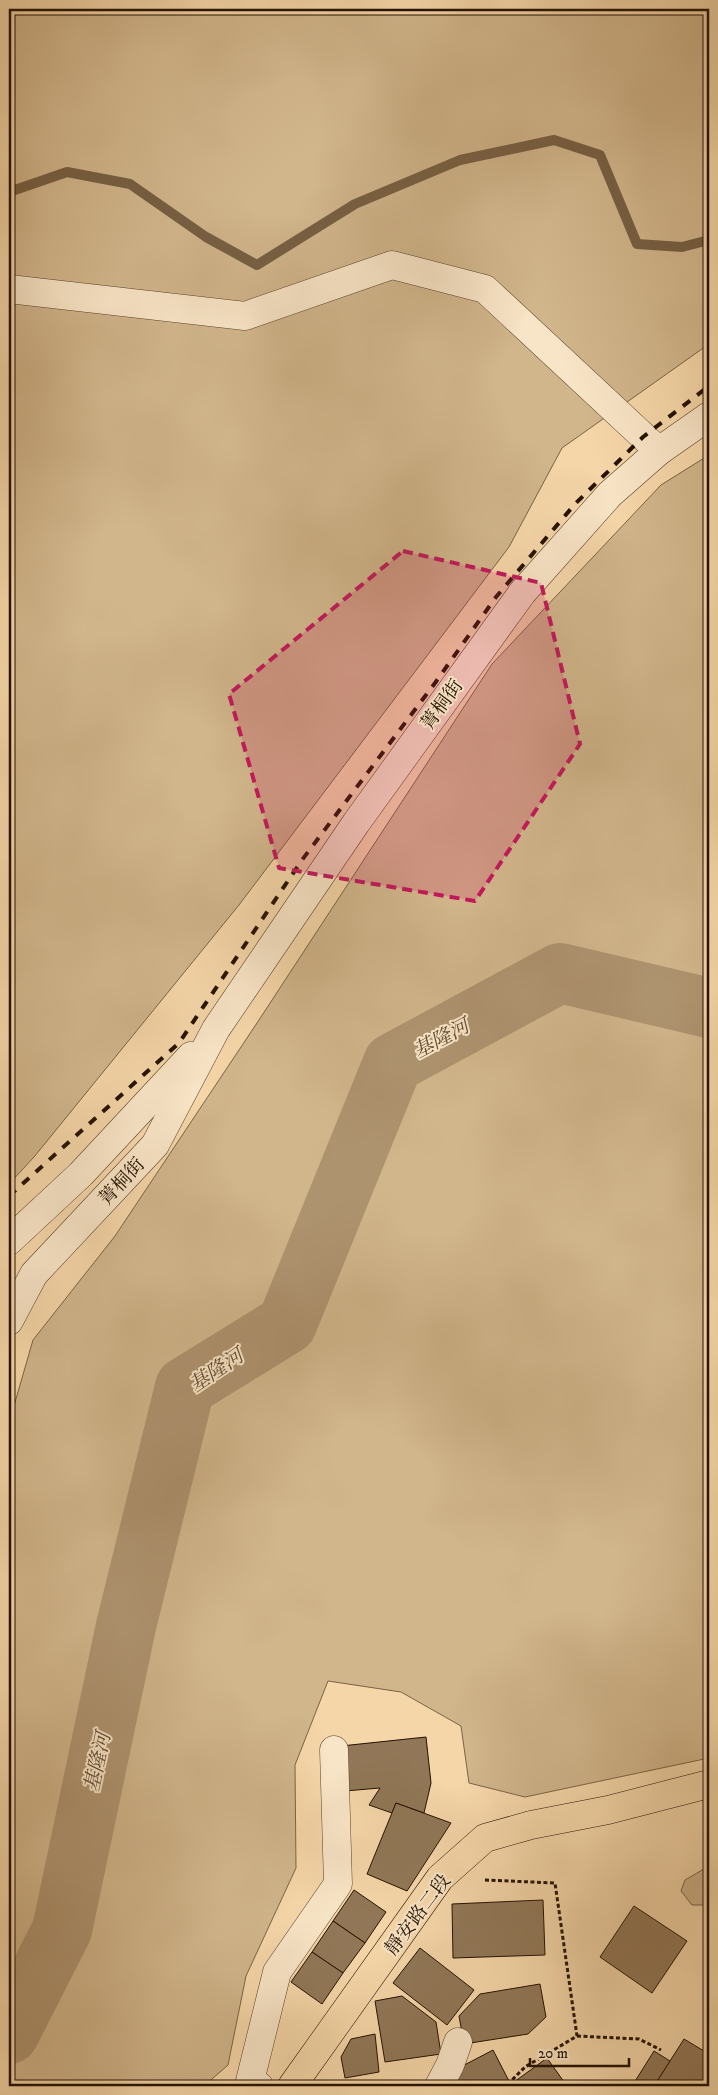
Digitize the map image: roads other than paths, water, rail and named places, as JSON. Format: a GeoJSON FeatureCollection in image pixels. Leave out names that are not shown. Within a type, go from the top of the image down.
{"type":"FeatureCollection","features":[{"type":"Feature","properties":{"kind":"main road","name":"靜安路二段"},"geometry":{"type":"LineString","coordinates":[[292,2086],[440,1878],[486,1838],[531,1825],[608,1810],[709,1784]]}},
{"type":"Feature","properties":{"kind":"street"},"geometry":{"type":"LineString","coordinates":[[9,289],[245,316],[392,265],[485,289],[659,452]]}},
{"type":"Feature","properties":{"kind":"street","name":"菁桐街"},"geometry":{"type":"LineString","coordinates":[[9,1321],[34,1274],[155,1145],[216,1029],[367,808],[522,593],[610,494],[659,452],[709,416]]}},
{"type":"Feature","properties":{"kind":"street","name":"菁桐街"},"geometry":{"type":"LineString","coordinates":[[9,1241],[81,1174],[216,1029]]}},
{"type":"Feature","properties":{"kind":"street"},"geometry":{"type":"LineString","coordinates":[[251,2084],[277,1972],[338,1884],[334,1750]]}},
{"type":"Feature","properties":{"kind":"street"},"geometry":{"type":"LineString","coordinates":[[438,2086],[450,2065],[458,2042]]}},
{"type":"Feature","properties":{"kind":"waterway"},"geometry":{"type":"LineString","coordinates":[[9,192],[67,172],[130,184],[206,237],[257,265],[355,204],[460,160],[554,140],[600,155],[637,244],[682,247],[709,240]]}},
{"type":"Feature","properties":{"kind":"waterway","name":"基隆河"},"geometry":{"type":"LineString","coordinates":[[9,2034],[62,1930],[126,1626],[185,1387],[287,1324],[393,1063],[560,973],[709,1008]]}},
{"type":"Feature","properties":{"kind":"railway"},"geometry":{"type":"LineString","coordinates":[[9,1196],[179,1043],[302,860],[435,683],[496,597],[575,504],[643,437],[709,386]]}}]}
